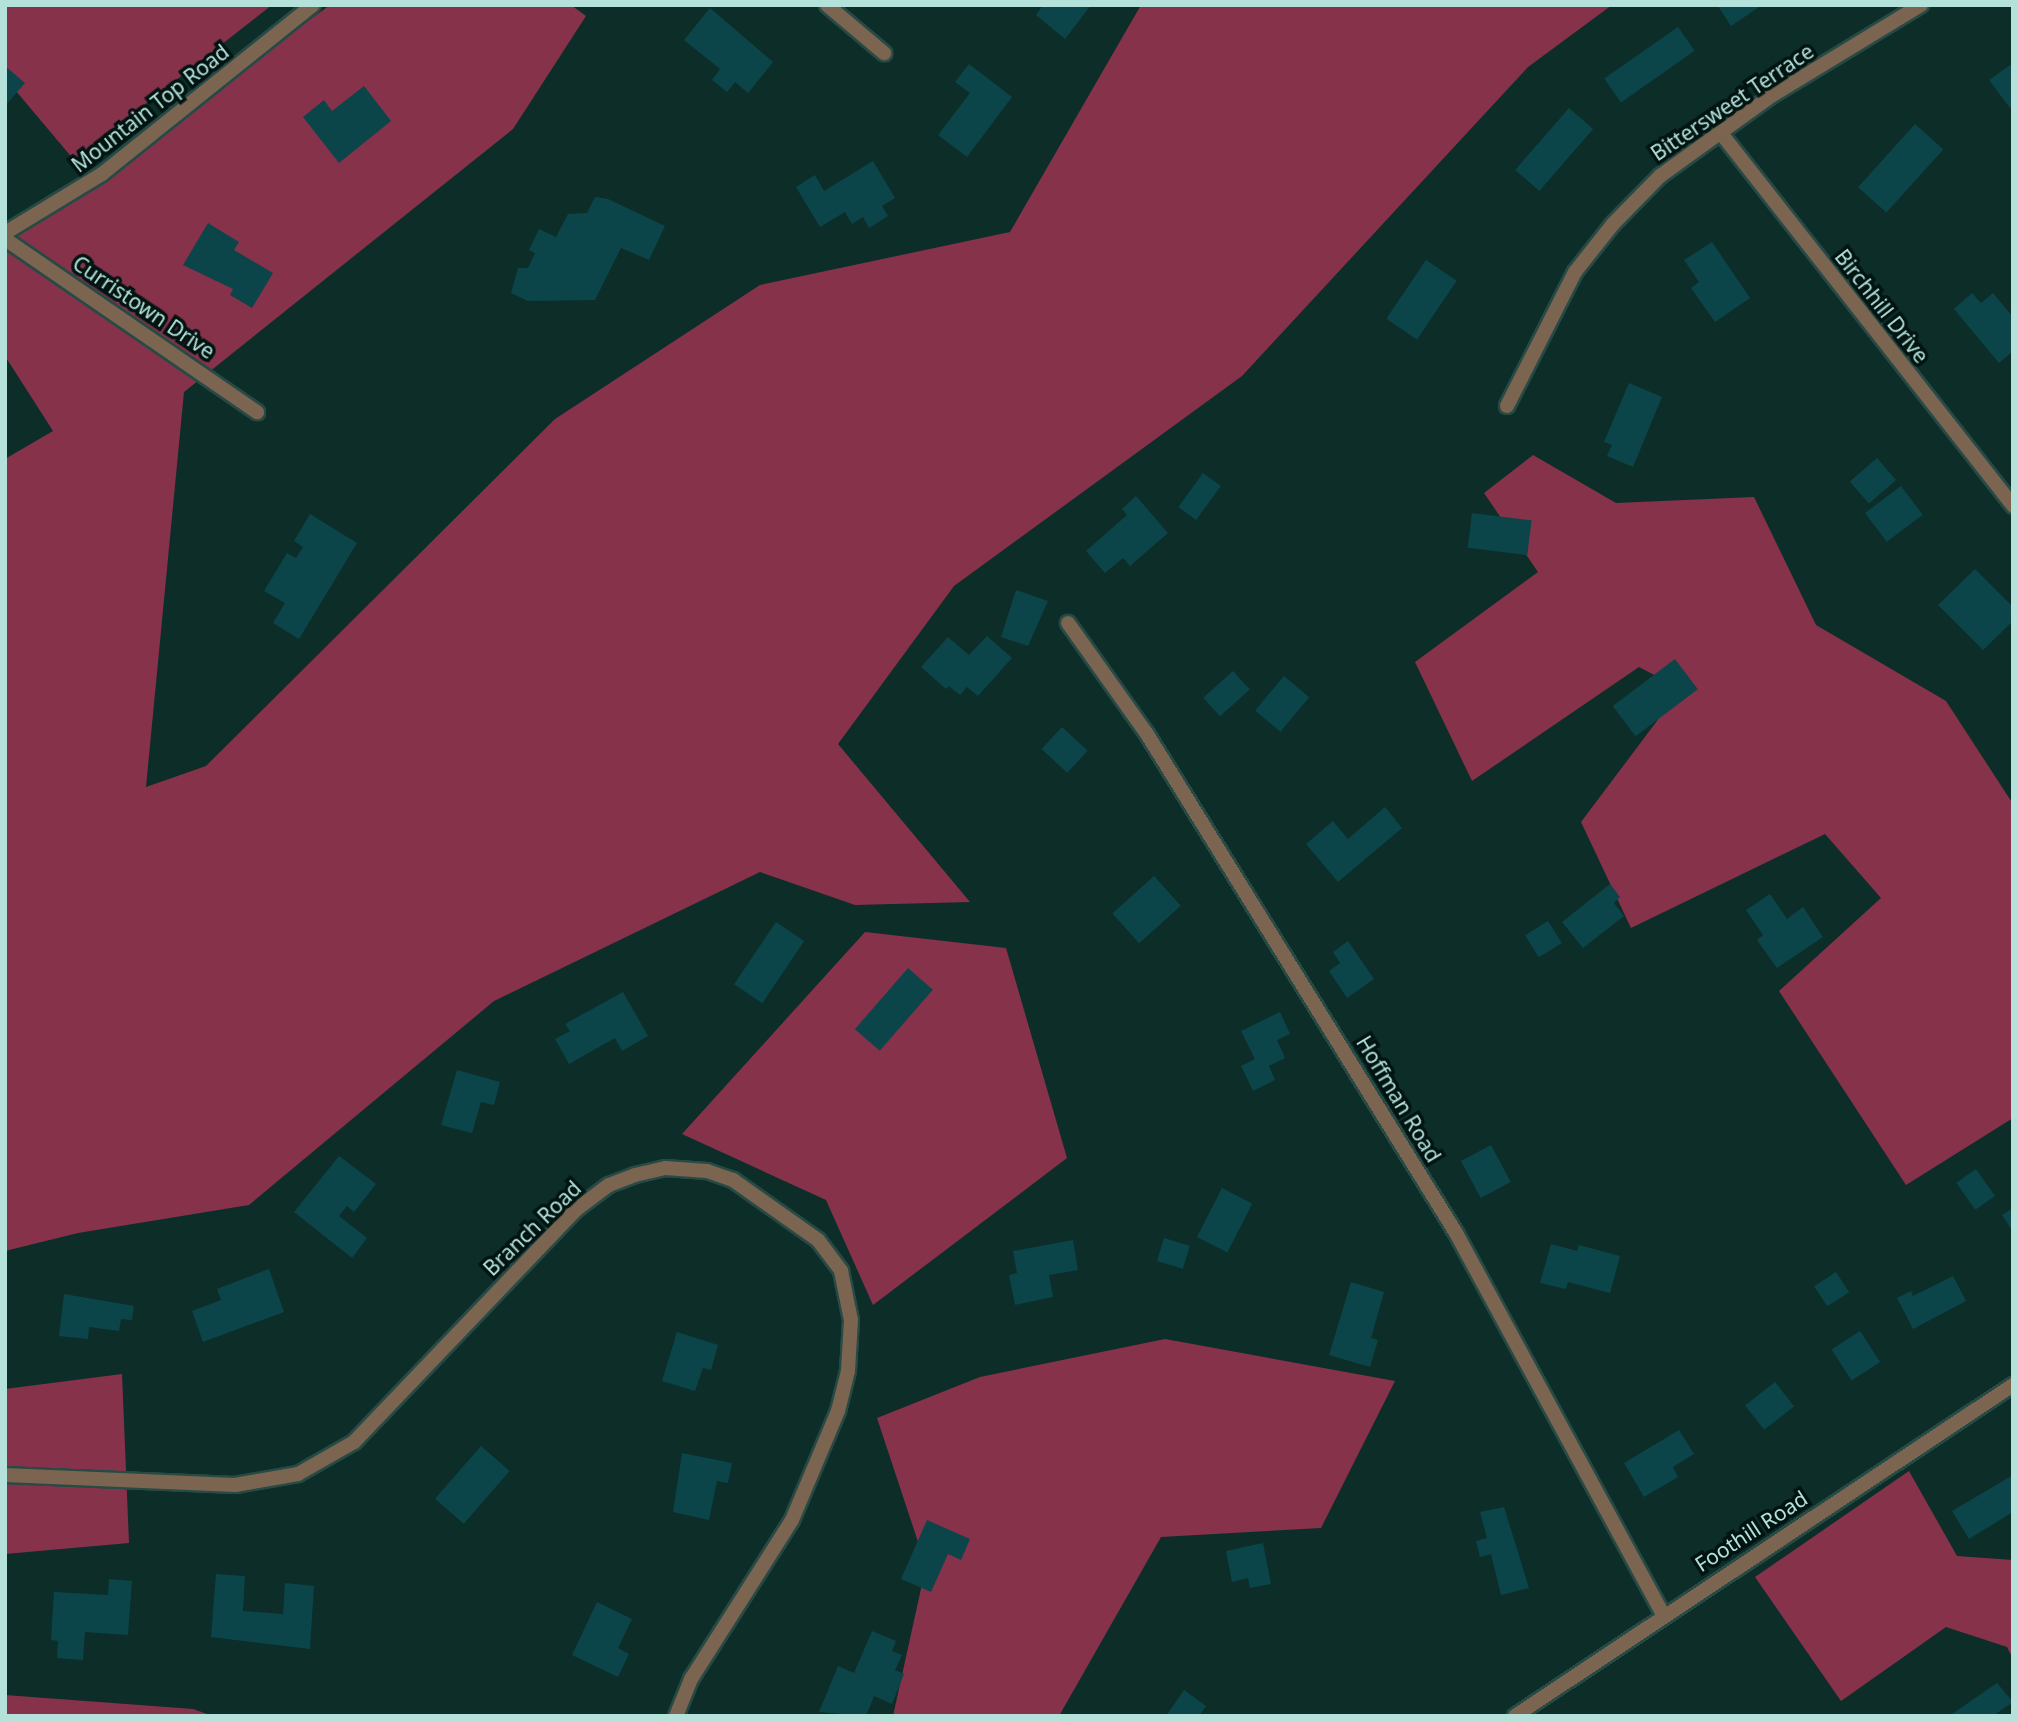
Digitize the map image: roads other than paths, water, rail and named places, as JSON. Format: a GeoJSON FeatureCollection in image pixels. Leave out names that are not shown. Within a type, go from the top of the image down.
{"type":"FeatureCollection","features":[{"type":"Feature","properties":{"kind":"street","name":"Mountain Top Road"},"geometry":{"type":"LineString","coordinates":[[5,233],[102,174],[313,5]]}},
{"type":"Feature","properties":{"kind":"street"},"geometry":{"type":"LineString","coordinates":[[827,5],[884,53]]}},
{"type":"Feature","properties":{"kind":"street","name":"Bittersweet Terrace"},"geometry":{"type":"LineString","coordinates":[[1507,406],[1575,272],[1660,176],[1720,132],[1921,5]]}},
{"type":"Feature","properties":{"kind":"street","name":"Birchhill Drive"},"geometry":{"type":"LineString","coordinates":[[1720,132],[2013,506]]}},
{"type":"Feature","properties":{"kind":"street","name":"Curristown Drive"},"geometry":{"type":"LineString","coordinates":[[5,239],[257,412]]}},
{"type":"Feature","properties":{"kind":"street","name":"Hoffman Road"},"geometry":{"type":"LineString","coordinates":[[1068,623],[1147,734],[1456,1233],[1662,1615]]}},
{"type":"Feature","properties":{"kind":"street","name":"Branch Road"},"geometry":{"type":"LineString","coordinates":[[5,1475],[235,1485],[298,1475],[354,1443],[577,1209],[609,1185],[664,1168],[707,1171],[733,1180],[818,1240],[841,1271],[849,1293],[850,1345],[838,1411],[792,1520],[691,1679],[676,1716]]}},
{"type":"Feature","properties":{"kind":"street","name":"Foothill Road"},"geometry":{"type":"LineString","coordinates":[[1514,1716],[1662,1615],[2013,1385]]}}]}
